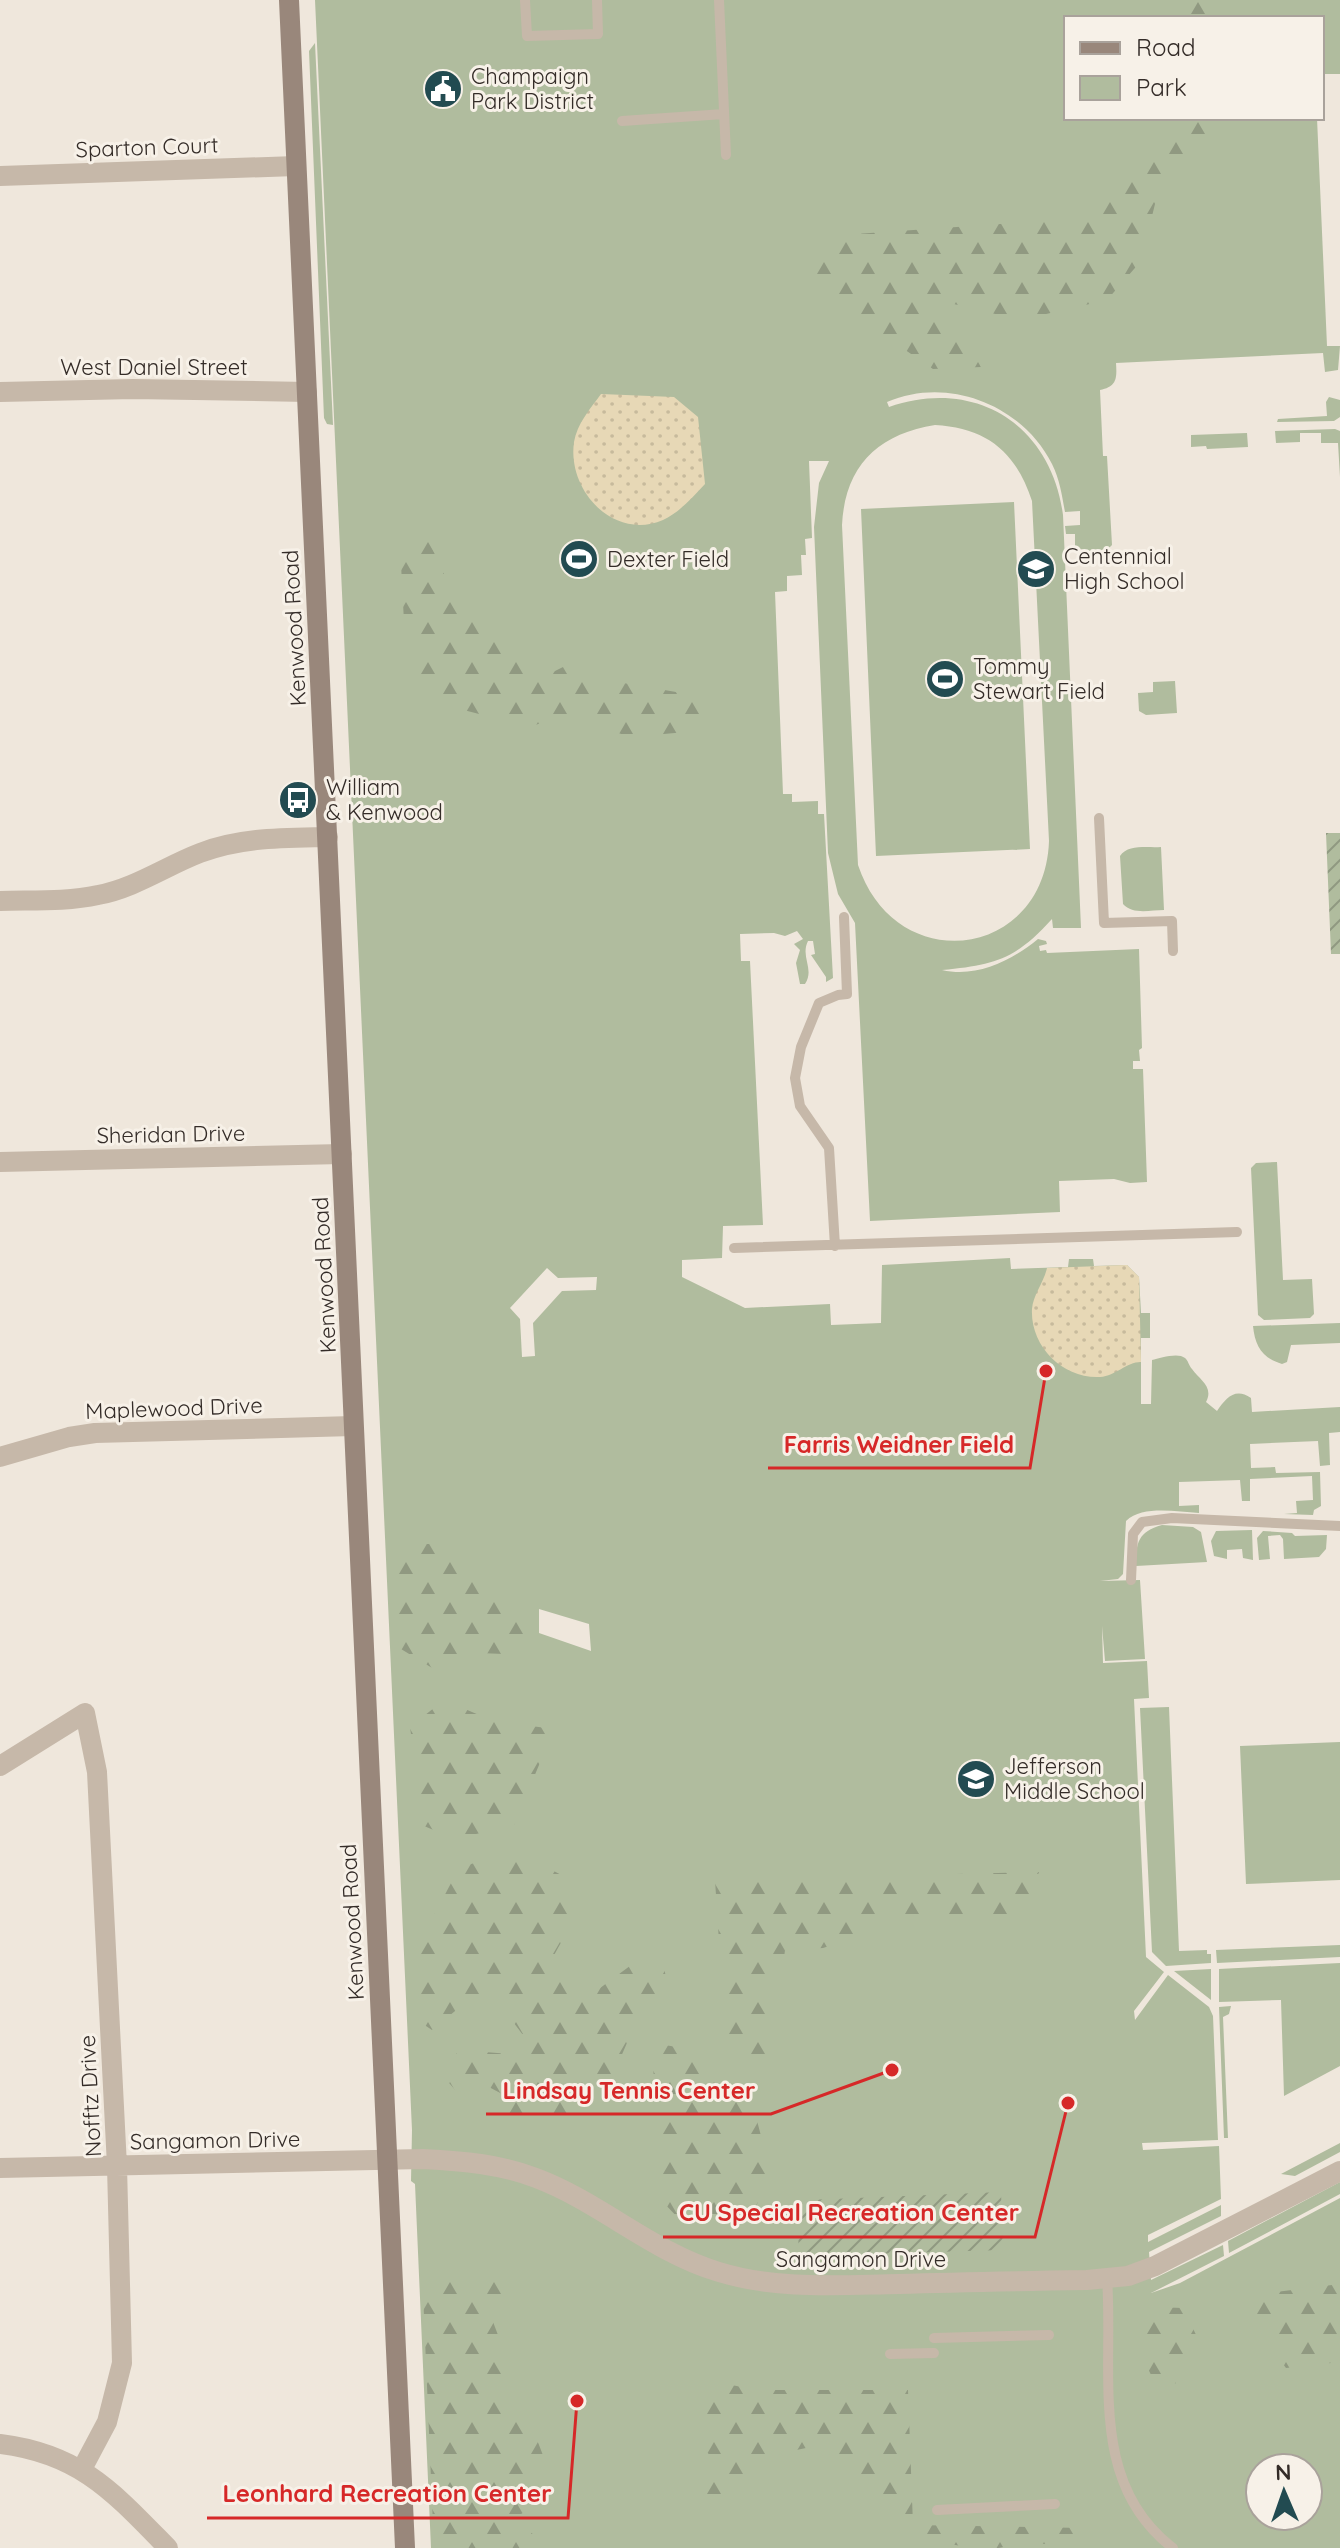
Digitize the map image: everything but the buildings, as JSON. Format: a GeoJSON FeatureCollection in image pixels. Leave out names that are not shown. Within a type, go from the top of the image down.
{"type":"FeatureCollection","features":[{"type":"Feature","properties":{"kind":"street","name":"Kenwood Road"},"geometry":{"type":"LineString","coordinates":[[289,0],[405,2548]]}},
{"type":"Feature","properties":{"kind":"street","name":"Sparton Court"},"geometry":{"type":"LineString","coordinates":[[0,176],[296,166]]}},
{"type":"Feature","properties":{"kind":"street","name":"West Daniel Street"},"geometry":{"type":"LineString","coordinates":[[0,392],[133,389],[307,392]]}},
{"type":"Feature","properties":{"kind":"street"},"geometry":{"type":"LineString","coordinates":[[0,901],[68,900],[99,895],[137,883],[201,853],[231,844],[265,838],[328,837]]}},
{"type":"Feature","properties":{"kind":"street","name":"Sheridan Drive"},"geometry":{"type":"LineString","coordinates":[[0,1162],[342,1154]]}},
{"type":"Feature","properties":{"kind":"street","name":"Maplewood Drive"},"geometry":{"type":"LineString","coordinates":[[0,1457],[69,1437],[95,1433],[353,1426]]}},
{"type":"Feature","properties":{"kind":"street","name":"Nofftz Drive"},"geometry":{"type":"LineString","coordinates":[[0,1766],[85,1713],[97,1772],[117,2166],[122,2363],[107,2422],[82,2469]]}},
{"type":"Feature","properties":{"kind":"street","name":"Sangamon Drive"},"geometry":{"type":"LineString","coordinates":[[0,2168],[465,2161],[537,2178],[687,2261],[756,2282],[803,2286],[1128,2276],[1155,2266],[1340,2171]]}},
{"type":"Feature","properties":{"kind":"street"},"geometry":{"type":"LineString","coordinates":[[0,2444],[45,2454],[82,2469],[118,2497],[168,2548]]}},
{"type":"Feature","properties":{"kind":"lane"},"geometry":{"type":"LineString","coordinates":[[525,0],[527,36],[598,34],[597,0]]}},
{"type":"Feature","properties":{"kind":"lane"},"geometry":{"type":"LineString","coordinates":[[719,0],[726,155]]}},
{"type":"Feature","properties":{"kind":"lane"},"geometry":{"type":"LineString","coordinates":[[622,121],[724,114]]}},
{"type":"Feature","properties":{"kind":"lane"},"geometry":{"type":"LineString","coordinates":[[1099,818],[1104,923],[1172,921],[1173,951]]}},
{"type":"Feature","properties":{"kind":"lane"},"geometry":{"type":"LineString","coordinates":[[835,1246],[829,1148],[800,1106],[795,1078],[801,1047],[819,1003],[847,994],[844,917]]}},
{"type":"Feature","properties":{"kind":"lane"},"geometry":{"type":"LineString","coordinates":[[734,1248],[1237,1232]]}},
{"type":"Feature","properties":{"kind":"lane"},"geometry":{"type":"LineString","coordinates":[[1131,1580],[1133,1534],[1142,1522],[1172,1518],[1340,1526]]}},
{"type":"Feature","properties":{"kind":"lane"},"geometry":{"type":"LineString","coordinates":[[1107,2278],[1112,2443],[1117,2465],[1130,2501],[1142,2519],[1173,2548]]}},
{"type":"Feature","properties":{"kind":"lane"},"geometry":{"type":"LineString","coordinates":[[934,2338],[1049,2335]]}},
{"type":"Feature","properties":{"kind":"lane"},"geometry":{"type":"LineString","coordinates":[[890,2354],[934,2353]]}},
{"type":"Feature","properties":{"kind":"lane"},"geometry":{"type":"LineString","coordinates":[[937,2510],[1055,2504]]}},
{"type":"Feature","properties":{"kind":"green space"},"geometry":{"type":"Polygon","coordinates":[[[315,0],[1340,0],[1340,74],[1324,74],[1324,16],[1064,16],[1064,120],[1317,120],[1327,346],[1340,346],[1338,370],[1325,372],[1323,353],[1116,363],[1115,381],[1110,387],[1100,390],[1112,545],[1104,553],[1090,554],[1075,546],[1075,534],[1066,534],[1065,526],[1080,525],[1080,511],[1065,512],[1052,464],[1023,426],[982,401],[959,394],[935,392],[887,402],[889,407],[921,399],[951,399],[979,404],[1004,416],[1026,433],[1043,456],[1056,483],[1063,515],[1081,928],[1053,928],[1052,919],[1027,944],[1003,958],[976,966],[942,970],[981,970],[1005,961],[1038,939],[1046,941],[1047,944],[1039,946],[1040,951],[1046,950],[1047,953],[1139,949],[1142,1048],[1139,1050],[1140,1061],[1133,1061],[1133,1069],[1143,1069],[1147,1182],[1130,1183],[1114,1179],[1059,1181],[1060,1212],[870,1221],[855,923],[838,894],[828,853],[814,527],[819,483],[829,461],[809,461],[812,538],[805,539],[806,555],[801,555],[802,575],[787,576],[787,591],[775,592],[783,794],[792,794],[792,802],[818,801],[818,814],[824,814],[833,978],[826,982],[826,977],[811,955],[815,954],[813,941],[808,941],[808,979],[805,984],[800,984],[796,963],[800,950],[794,944],[803,939],[797,931],[785,936],[774,933],[740,934],[741,961],[750,961],[763,1225],[723,1226],[722,1258],[682,1260],[682,1277],[745,1308],[830,1304],[831,1325],[881,1323],[882,1265],[1010,1258],[1011,1269],[1068,1267],[1069,1259],[1093,1259],[1094,1266],[1127,1265],[1139,1277],[1141,1313],[1150,1313],[1150,1338],[1141,1338],[1141,1404],[1151,1404],[1152,1360],[1182,1356],[1205,1384],[1208,1392],[1206,1402],[1217,1411],[1227,1398],[1236,1394],[1251,1398],[1252,1412],[1340,1407],[1340,1432],[1329,1433],[1330,1465],[1320,1466],[1318,1441],[1250,1444],[1251,1468],[1275,1467],[1276,1473],[1320,1472],[1321,1506],[1314,1510],[1313,1515],[1284,1514],[1297,1513],[1296,1501],[1313,1500],[1312,1476],[1250,1479],[1250,1501],[1242,1501],[1240,1480],[1179,1482],[1179,1506],[1199,1505],[1199,1513],[1160,1511],[1133,1516],[1126,1521],[1123,1574],[1118,1579],[1100,1581],[1140,1580],[1145,1659],[1105,1661],[1102,1626],[1103,1663],[1147,1661],[1149,1698],[1134,1699],[1146,1957],[1164,1972],[1134,2011],[1135,2020],[1168,1975],[1209,2007],[1213,2016],[1218,2140],[1142,2143],[1143,2150],[1219,2146],[1221,2199],[1148,2235],[1148,2242],[1221,2205],[1221,2216],[1149,2252],[1151,2280],[1223,2245],[1224,2256],[1151,2293],[1180,2283],[1340,2198],[1340,2548],[431,2548],[415,2184],[411,2181],[412,2130],[315,0]],[[935,425],[915,429],[881,445],[868,456],[850,486],[842,525],[858,865],[877,902],[903,926],[934,939],[966,940],[997,931],[1023,911],[1041,881],[1049,841],[1032,501],[1008,456],[984,437],[935,425]],[[547,1268],[510,1308],[520,1319],[522,1357],[535,1356],[533,1323],[562,1291],[596,1290],[597,1277],[558,1278],[547,1268]],[[539,1609],[539,1633],[591,1651],[589,1624],[539,1609]]]}},
{"type":"Feature","properties":{"kind":"green space"},"geometry":{"type":"Polygon","coordinates":[[[1181,0],[1215,0],[1216,16],[1183,16],[1181,0]]]}},
{"type":"Feature","properties":{"kind":"green space"},"geometry":{"type":"Polygon","coordinates":[[[315,43],[333,425],[327,424],[324,418],[309,51],[315,43]]]}},
{"type":"Feature","properties":{"kind":"green space"},"geometry":{"type":"Polygon","coordinates":[[[1186,120],[1218,120],[1219,123],[1155,204],[1141,261],[1107,300],[1020,320],[933,299],[932,313],[969,333],[981,367],[933,369],[844,308],[813,271],[827,236],[1074,219],[1186,120]]]}},
{"type":"Feature","properties":{"kind":"green space"},"geometry":{"type":"Polygon","coordinates":[[[1329,397],[1340,400],[1340,417],[1334,421],[1277,422],[1278,419],[1327,416],[1326,402],[1329,397]]]}},
{"type":"Feature","properties":{"kind":"green space"},"geometry":{"type":"Polygon","coordinates":[[[1275,431],[1340,431],[1340,477],[1338,443],[1321,443],[1321,433],[1300,433],[1300,442],[1276,443],[1275,431]]]}},
{"type":"Feature","properties":{"kind":"green space"},"geometry":{"type":"Polygon","coordinates":[[[1247,433],[1248,447],[1191,447],[1191,435],[1247,433]]]}},
{"type":"Feature","properties":{"kind":"green space","name":"Tommy Stewart Field"},"geometry":{"type":"Polygon","coordinates":[[[1014,502],[1030,849],[876,856],[861,509],[1014,502]]]}},
{"type":"Feature","properties":{"kind":"green space"},"geometry":{"type":"Polygon","coordinates":[[[428,539],[450,587],[479,626],[549,674],[567,665],[606,680],[711,698],[686,732],[630,737],[566,715],[529,727],[425,700],[410,622],[404,622],[400,545],[428,539]]]}},
{"type":"Feature","properties":{"kind":"green space"},"geometry":{"type":"Polygon","coordinates":[[[1175,681],[1177,713],[1146,715],[1139,711],[1138,693],[1153,692],[1153,682],[1175,681]]]}},
{"type":"Feature","properties":{"kind":"green space"},"geometry":{"type":"Polygon","coordinates":[[[1326,833],[1340,833],[1340,954],[1331,954],[1326,833]]]}},
{"type":"Feature","properties":{"kind":"green space"},"geometry":{"type":"Polygon","coordinates":[[[1161,847],[1164,910],[1132,910],[1123,904],[1120,856],[1133,848],[1161,847]]]}},
{"type":"Feature","properties":{"kind":"green space"},"geometry":{"type":"Polygon","coordinates":[[[1277,1162],[1283,1280],[1312,1279],[1314,1314],[1310,1318],[1264,1320],[1258,1315],[1251,1168],[1256,1163],[1277,1162]]]}},
{"type":"Feature","properties":{"kind":"green space"},"geometry":{"type":"Polygon","coordinates":[[[1340,1323],[1340,1343],[1291,1345],[1287,1362],[1282,1364],[1261,1350],[1253,1326],[1340,1323]]]}},
{"type":"Feature","properties":{"kind":"green space"},"geometry":{"type":"Polygon","coordinates":[[[1162,1525],[1193,1527],[1201,1532],[1207,1562],[1136,1566],[1140,1539],[1148,1531],[1162,1525]]]}},
{"type":"Feature","properties":{"kind":"green space"},"geometry":{"type":"Polygon","coordinates":[[[1252,1530],[1253,1560],[1243,1558],[1242,1549],[1227,1550],[1227,1559],[1214,1556],[1211,1541],[1216,1531],[1252,1530]]]}},
{"type":"Feature","properties":{"kind":"green space"},"geometry":{"type":"Polygon","coordinates":[[[1263,1531],[1292,1533],[1295,1536],[1327,1535],[1326,1549],[1319,1557],[1284,1559],[1283,1539],[1280,1535],[1268,1536],[1270,1559],[1259,1560],[1257,1538],[1263,1531]]]}},
{"type":"Feature","properties":{"kind":"green space"},"geometry":{"type":"Polygon","coordinates":[[[410,1544],[446,1544],[525,1618],[525,1655],[479,1653],[442,1674],[401,1649],[391,1570],[410,1544]]]}},
{"type":"Feature","properties":{"kind":"green space"},"geometry":{"type":"Polygon","coordinates":[[[444,1700],[493,1721],[554,1729],[514,1825],[455,1839],[424,1826],[410,1727],[444,1700]]]}},
{"type":"Feature","properties":{"kind":"green space"},"geometry":{"type":"Polygon","coordinates":[[[1169,1707],[1179,1951],[1207,1950],[1207,1954],[1211,1954],[1211,1963],[1166,1966],[1152,1952],[1140,1708],[1169,1707]]]}},
{"type":"Feature","properties":{"kind":"green space"},"geometry":{"type":"Polygon","coordinates":[[[1340,1742],[1340,1880],[1246,1884],[1240,1746],[1340,1742]]]}},
{"type":"Feature","properties":{"kind":"green space"},"geometry":{"type":"Polygon","coordinates":[[[514,1850],[567,1878],[574,1919],[553,1957],[555,1976],[592,1994],[638,1960],[663,1964],[669,1990],[636,2022],[598,2110],[511,2123],[504,2095],[487,2086],[457,2092],[442,2075],[459,2050],[510,2054],[523,2035],[498,2002],[466,2002],[432,2030],[417,2020],[422,1938],[459,1868],[514,1850]]]}},
{"type":"Feature","properties":{"kind":"green space"},"geometry":{"type":"Polygon","coordinates":[[[1039,1872],[1022,1916],[890,1918],[862,1935],[823,1948],[785,1950],[784,1958],[772,1957],[767,2060],[726,2049],[715,1880],[1039,1872]]]}},
{"type":"Feature","properties":{"kind":"green space"},"geometry":{"type":"Polygon","coordinates":[[[1340,1945],[1340,1957],[1217,1963],[1216,1950],[1340,1945]]]}},
{"type":"Feature","properties":{"kind":"green space"},"geometry":{"type":"Polygon","coordinates":[[[1340,1963],[1340,2066],[1284,2096],[1281,2000],[1219,2002],[1219,1969],[1340,1963]]]}},
{"type":"Feature","properties":{"kind":"green space"},"geometry":{"type":"Polygon","coordinates":[[[1211,1969],[1211,2000],[1174,1971],[1211,1969]]]}},
{"type":"Feature","properties":{"kind":"green space"},"geometry":{"type":"Polygon","coordinates":[[[1231,2006],[1229,2014],[1223,2017],[1228,2138],[1224,2138],[1219,2007],[1231,2006]]]}},
{"type":"Feature","properties":{"kind":"green space"},"geometry":{"type":"Polygon","coordinates":[[[652,2043],[683,2048],[751,2098],[770,2170],[748,2228],[683,2223],[660,2199],[652,2043]]]}},
{"type":"Feature","properties":{"kind":"green space"},"geometry":{"type":"Polygon","coordinates":[[[1340,2143],[1340,2152],[1295,2176],[1281,2174],[1340,2143]]]}},
{"type":"Feature","properties":{"kind":"green space"},"geometry":{"type":"Polygon","coordinates":[[[1340,2182],[1340,2194],[1229,2253],[1228,2241],[1340,2182]]]}},
{"type":"Feature","properties":{"kind":"green space"},"geometry":{"type":"Polygon","coordinates":[[[1001,2192],[1003,2250],[798,2256],[799,2221],[808,2200],[1001,2192]]]}},
{"type":"Feature","properties":{"kind":"green space"},"geometry":{"type":"Polygon","coordinates":[[[492,2275],[519,2282],[525,2292],[487,2306],[512,2372],[496,2377],[507,2404],[521,2398],[549,2471],[532,2476],[535,2496],[531,2506],[515,2517],[520,2534],[530,2531],[536,2538],[533,2548],[434,2548],[423,2293],[456,2279],[492,2275]]]}},
{"type":"Feature","properties":{"kind":"green space"},"geometry":{"type":"Polygon","coordinates":[[[1340,2284],[1340,2362],[1286,2368],[1249,2318],[1259,2294],[1340,2284]]]}},
{"type":"Feature","properties":{"kind":"green space"},"geometry":{"type":"Polygon","coordinates":[[[1154,2307],[1183,2308],[1199,2341],[1175,2384],[1153,2379],[1139,2350],[1154,2307]]]}},
{"type":"Feature","properties":{"kind":"green space"},"geometry":{"type":"Polygon","coordinates":[[[710,2381],[758,2390],[908,2390],[913,2525],[1083,2528],[1074,2545],[1022,2543],[999,2548],[972,2548],[901,2535],[842,2456],[811,2447],[757,2458],[741,2489],[704,2500],[693,2495],[721,2468],[717,2459],[707,2453],[702,2445],[701,2424],[694,2412],[703,2385],[710,2381]]]}},
{"type":"Feature","properties":{"kind":"sand"},"geometry":{"type":"Polygon","coordinates":[[[601,394],[674,397],[698,417],[705,484],[669,517],[645,525],[627,524],[611,517],[586,494],[578,478],[574,442],[584,417],[601,394]]]}},
{"type":"Feature","properties":{"kind":"sand"},"geometry":{"type":"Polygon","coordinates":[[[1127,1265],[1139,1277],[1141,1362],[1100,1377],[1086,1376],[1062,1366],[1043,1347],[1033,1323],[1033,1304],[1047,1268],[1127,1265]]]}},
{"type":"Feature","properties":{"kind":"place","name":"Champaign Park District"},"geometry":{"type":"Point","coordinates":[443,89]}},
{"type":"Feature","properties":{"kind":"place","name":"Dexter Field"},"geometry":{"type":"Point","coordinates":[579,559]}},
{"type":"Feature","properties":{"kind":"place","name":"Centennial High School"},"geometry":{"type":"Point","coordinates":[1036,569]}},
{"type":"Feature","properties":{"kind":"place","name":"Tommy Stewart Field"},"geometry":{"type":"Point","coordinates":[945,679]}},
{"type":"Feature","properties":{"kind":"place","name":"William & Kenwood"},"geometry":{"type":"Point","coordinates":[298,800]}},
{"type":"Feature","properties":{"kind":"place","name":"Farris Weidner Field"},"geometry":{"type":"Point","coordinates":[1046,1371]}},
{"type":"Feature","properties":{"kind":"place","name":"Jefferson Middle School"},"geometry":{"type":"Point","coordinates":[976,1779]}},
{"type":"Feature","properties":{"kind":"place","name":"Lindsay Tennis Center"},"geometry":{"type":"Point","coordinates":[892,2070]}},
{"type":"Feature","properties":{"kind":"place","name":"CU Special Recreation Center"},"geometry":{"type":"Point","coordinates":[1068,2103]}},
{"type":"Feature","properties":{"kind":"place","name":"Leonhard Recreation Center"},"geometry":{"type":"Point","coordinates":[577,2401]}}]}
